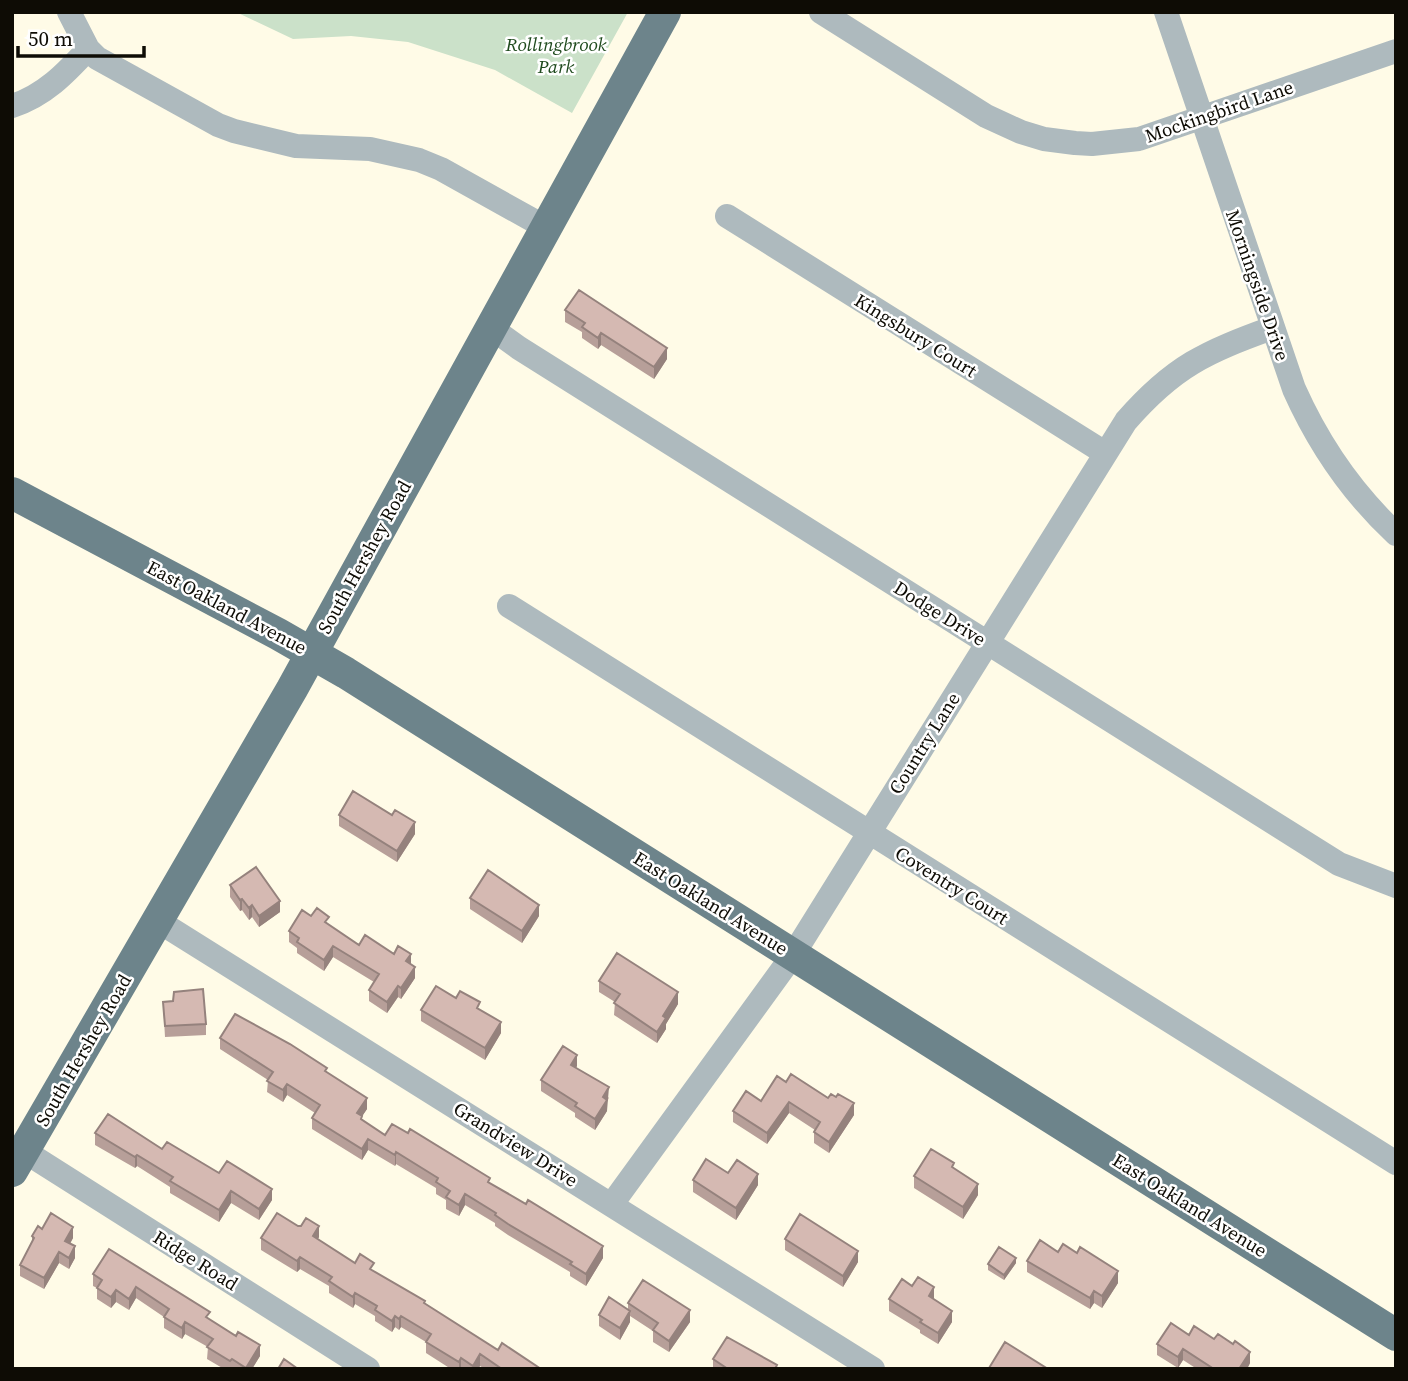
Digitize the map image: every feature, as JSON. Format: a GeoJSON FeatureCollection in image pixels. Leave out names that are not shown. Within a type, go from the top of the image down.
{"type":"FeatureCollection","features":[{"type":"Feature","properties":{"kind":"main road","name":"South Hershey Road"},"geometry":{"type":"LineString","coordinates":[[18,1161],[311,653],[665,12]]}},
{"type":"Feature","properties":{"kind":"main road","name":"East Oakland Avenue"},"geometry":{"type":"LineString","coordinates":[[12,493],[311,653],[1396,1335]]}},
{"type":"Feature","properties":{"kind":"street"},"geometry":{"type":"LineString","coordinates":[[69,12],[88,49],[109,65],[226,128],[296,146],[370,149],[419,160],[441,169],[545,227]]}},
{"type":"Feature","properties":{"kind":"street","name":"Mockingbird Lane"},"geometry":{"type":"LineString","coordinates":[[821,12],[986,116],[1044,139],[1091,144],[1124,142],[1161,132],[1396,51]]}},
{"type":"Feature","properties":{"kind":"street","name":"Morningside Drive"},"geometry":{"type":"LineString","coordinates":[[1166,12],[1294,389],[1323,447],[1361,499],[1396,534]]}},
{"type":"Feature","properties":{"kind":"street"},"geometry":{"type":"LineString","coordinates":[[12,106],[35,97],[52,85],[88,49]]}},
{"type":"Feature","properties":{"kind":"street","name":"Kingsbury Court"},"geometry":{"type":"LineString","coordinates":[[727,216],[1105,453]]}},
{"type":"Feature","properties":{"kind":"street","name":"Dodge Drive"},"geometry":{"type":"LineString","coordinates":[[490,327],[1339,864],[1396,886]]}},
{"type":"Feature","properties":{"kind":"street","name":"Country Lane"},"geometry":{"type":"LineString","coordinates":[[612,1204],[793,954],[1126,421],[1148,396],[1173,375],[1219,347],[1272,328]]}},
{"type":"Feature","properties":{"kind":"street","name":"Coventry Court"},"geometry":{"type":"LineString","coordinates":[[509,606],[1396,1163]]}},
{"type":"Feature","properties":{"kind":"street","name":"Grandview Drive"},"geometry":{"type":"LineString","coordinates":[[158,921],[873,1369]]}},
{"type":"Feature","properties":{"kind":"street","name":"Ridge Road"},"geometry":{"type":"LineString","coordinates":[[18,1161],[368,1369]]}},
{"type":"Feature","properties":{"kind":"green space","name":"Rollingbrook Park"},"geometry":{"type":"Polygon","coordinates":[[[236,12],[628,12],[572,113],[495,70],[408,42],[351,36],[293,39],[236,12]]]}},
{"type":"Feature","properties":{"kind":"building"},"geometry":{"type":"Polygon","coordinates":[[[579,290],[667,348],[654,367],[601,333],[598,338],[582,327],[585,323],[565,310],[579,290]]]}},
{"type":"Feature","properties":{"kind":"building"},"geometry":{"type":"Polygon","coordinates":[[[353,791],[392,815],[395,810],[415,822],[397,851],[339,815],[353,791]]]}},
{"type":"Feature","properties":{"kind":"building"},"geometry":{"type":"Polygon","coordinates":[[[256,867],[280,901],[259,916],[252,905],[249,908],[240,900],[230,885],[256,867]]]}},
{"type":"Feature","properties":{"kind":"building"},"geometry":{"type":"Polygon","coordinates":[[[488,870],[539,905],[522,931],[470,898],[488,870]]]}},
{"type":"Feature","properties":{"kind":"building"},"geometry":{"type":"Polygon","coordinates":[[[317,908],[329,917],[325,922],[359,945],[365,935],[394,954],[398,946],[411,954],[406,961],[415,967],[401,988],[398,986],[387,1002],[369,990],[379,974],[333,946],[324,960],[297,942],[299,938],[289,931],[302,910],[311,916],[317,908]]]}},
{"type":"Feature","properties":{"kind":"building"},"geometry":{"type":"Polygon","coordinates":[[[617,953],[678,992],[663,1016],[666,1018],[657,1032],[614,1003],[620,994],[599,981],[617,953]]]}},
{"type":"Feature","properties":{"kind":"building"},"geometry":{"type":"Polygon","coordinates":[[[436,986],[456,998],[460,991],[480,1002],[477,1008],[501,1022],[485,1048],[421,1010],[436,986]]]}},
{"type":"Feature","properties":{"kind":"building"},"geometry":{"type":"Polygon","coordinates":[[[203,989],[206,1024],[165,1026],[163,1002],[173,1001],[174,992],[203,989]]]}},
{"type":"Feature","properties":{"kind":"building"},"geometry":{"type":"Polygon","coordinates":[[[235,1014],[290,1044],[367,1098],[357,1113],[362,1116],[361,1119],[385,1135],[392,1124],[408,1133],[410,1129],[490,1178],[488,1182],[526,1204],[528,1200],[603,1246],[586,1274],[570,1264],[572,1262],[508,1224],[495,1215],[496,1213],[465,1194],[459,1205],[446,1197],[450,1191],[436,1182],[438,1178],[396,1152],[395,1155],[368,1139],[362,1149],[312,1118],[320,1105],[287,1084],[283,1090],[267,1081],[273,1072],[220,1038],[235,1014]]]}},
{"type":"Feature","properties":{"kind":"building"},"geometry":{"type":"Polygon","coordinates":[[[563,1046],[577,1055],[571,1065],[609,1087],[603,1097],[607,1100],[595,1119],[575,1106],[577,1103],[541,1080],[563,1046]]]}},
{"type":"Feature","properties":{"kind":"building"},"geometry":{"type":"Polygon","coordinates":[[[791,1074],[828,1098],[831,1094],[836,1097],[838,1094],[854,1103],[829,1142],[814,1132],[820,1122],[789,1102],[767,1133],[733,1111],[746,1091],[761,1101],[777,1076],[786,1082],[791,1074]]]}},
{"type":"Feature","properties":{"kind":"building"},"geometry":{"type":"Polygon","coordinates":[[[108,1114],[162,1149],[167,1142],[219,1173],[227,1161],[272,1189],[259,1209],[231,1191],[219,1210],[170,1181],[173,1177],[95,1133],[108,1114]]]}},
{"type":"Feature","properties":{"kind":"building"},"geometry":{"type":"Polygon","coordinates":[[[931,1149],[954,1163],[952,1167],[978,1184],[963,1207],[914,1176],[931,1149]]]}},
{"type":"Feature","properties":{"kind":"building"},"geometry":{"type":"Polygon","coordinates":[[[706,1159],[728,1173],[737,1160],[758,1174],[736,1208],[693,1180],[706,1159]]]}},
{"type":"Feature","properties":{"kind":"building"},"geometry":{"type":"Polygon","coordinates":[[[51,1213],[73,1227],[65,1241],[75,1246],[69,1258],[59,1252],[44,1278],[20,1265],[34,1238],[32,1236],[38,1226],[42,1229],[51,1213]]]}},
{"type":"Feature","properties":{"kind":"building"},"geometry":{"type":"Polygon","coordinates":[[[277,1213],[298,1226],[301,1226],[306,1218],[319,1226],[313,1236],[355,1263],[360,1254],[374,1263],[370,1269],[425,1301],[424,1303],[498,1350],[502,1343],[541,1369],[502,1369],[480,1354],[473,1366],[461,1358],[459,1362],[426,1342],[431,1334],[401,1316],[399,1319],[395,1316],[392,1321],[375,1310],[377,1306],[355,1293],[353,1297],[329,1281],[332,1277],[300,1257],[297,1261],[261,1238],[277,1213]]]}},
{"type":"Feature","properties":{"kind":"building"},"geometry":{"type":"Polygon","coordinates":[[[800,1214],[858,1251],[843,1276],[785,1239],[800,1214]]]}},
{"type":"Feature","properties":{"kind":"building"},"geometry":{"type":"Polygon","coordinates":[[[1040,1240],[1058,1252],[1063,1244],[1077,1253],[1080,1247],[1118,1271],[1102,1296],[1094,1291],[1090,1298],[1027,1261],[1040,1240]]]}},
{"type":"Feature","properties":{"kind":"building"},"geometry":{"type":"Polygon","coordinates":[[[999,1247],[1016,1258],[1004,1275],[988,1264],[999,1247]]]}},
{"type":"Feature","properties":{"kind":"building"},"geometry":{"type":"Polygon","coordinates":[[[109,1249],[210,1312],[206,1317],[236,1336],[238,1332],[260,1345],[246,1368],[207,1347],[213,1339],[185,1322],[182,1328],[164,1317],[169,1309],[136,1287],[129,1299],[116,1290],[111,1297],[97,1288],[102,1280],[93,1274],[109,1249]]]}},
{"type":"Feature","properties":{"kind":"building"},"geometry":{"type":"Polygon","coordinates":[[[918,1277],[934,1287],[929,1296],[952,1311],[938,1333],[889,1299],[902,1279],[912,1286],[918,1277]]]}},
{"type":"Feature","properties":{"kind":"building"},"geometry":{"type":"Polygon","coordinates":[[[643,1280],[690,1310],[669,1341],[653,1330],[658,1323],[628,1303],[643,1280]]]}},
{"type":"Feature","properties":{"kind":"building"},"geometry":{"type":"Polygon","coordinates":[[[609,1297],[630,1311],[620,1328],[599,1315],[609,1297]]]}},
{"type":"Feature","properties":{"kind":"building"},"geometry":{"type":"Polygon","coordinates":[[[1171,1323],[1189,1335],[1194,1326],[1214,1339],[1218,1334],[1233,1344],[1235,1341],[1250,1352],[1239,1369],[1214,1369],[1183,1349],[1178,1357],[1157,1344],[1171,1323]]]}},
{"type":"Feature","properties":{"kind":"building"},"geometry":{"type":"Polygon","coordinates":[[[727,1337],[777,1365],[775,1369],[728,1369],[713,1359],[727,1337]]]}},
{"type":"Feature","properties":{"kind":"building"},"geometry":{"type":"Polygon","coordinates":[[[1005,1342],[1048,1369],[989,1368],[1005,1342]]]}},
{"type":"Feature","properties":{"kind":"building"},"geometry":{"type":"Polygon","coordinates":[[[284,1359],[298,1369],[278,1369],[284,1359]]]}}]}
